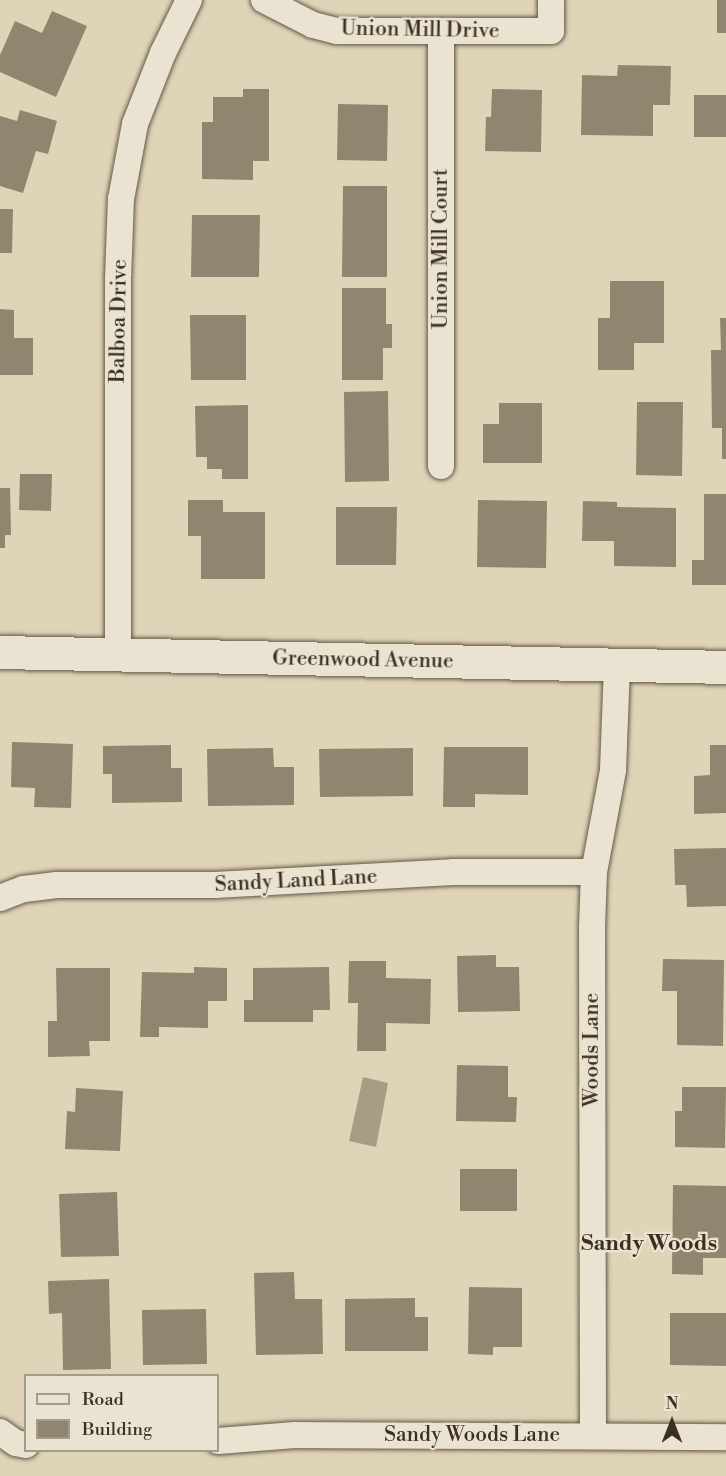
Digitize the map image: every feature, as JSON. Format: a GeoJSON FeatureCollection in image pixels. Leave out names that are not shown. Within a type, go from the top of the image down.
{"type":"FeatureCollection","features":[{"type":"Feature","properties":{"kind":"street","name":"Balboa Drive"},"geometry":{"type":"LineString","coordinates":[[118,655],[118,279],[122,199],[135,124],[163,53],[189,0]]}},
{"type":"Feature","properties":{"kind":"street","name":"Union Mill Drive"},"geometry":{"type":"LineString","coordinates":[[264,0],[313,25],[337,31],[551,31],[551,0]]}},
{"type":"Feature","properties":{"kind":"street","name":"Union Mill Court"},"geometry":{"type":"LineString","coordinates":[[441,31],[441,466]]}},
{"type":"Feature","properties":{"kind":"street","name":"Greenwood Avenue"},"geometry":{"type":"LineString","coordinates":[[0,652],[726,667]]}},
{"type":"Feature","properties":{"kind":"street","name":"Woods Lane"},"geometry":{"type":"LineString","coordinates":[[592,1436],[594,872],[613,770],[617,666]]}},
{"type":"Feature","properties":{"kind":"street","name":"Sandy Land Lane"},"geometry":{"type":"LineString","coordinates":[[0,898],[24,888],[57,885],[215,885],[453,872],[594,872]]}},
{"type":"Feature","properties":{"kind":"street"},"geometry":{"type":"LineString","coordinates":[[0,1432],[16,1443],[24,1445]]}},
{"type":"Feature","properties":{"kind":"street","name":"Sandy Woods Lane"},"geometry":{"type":"LineString","coordinates":[[219,1441],[295,1435],[726,1437]]}},
{"type":"Feature","properties":{"kind":"shaded area"},"geometry":{"type":"Polygon","coordinates":[[[363,1077],[388,1083],[376,1147],[349,1141],[363,1077]]]}},
{"type":"Feature","properties":{"kind":"building"},"geometry":{"type":"Polygon","coordinates":[[[717,0],[726,0],[726,33],[717,33],[717,0]]]}},
{"type":"Feature","properties":{"kind":"building"},"geometry":{"type":"Polygon","coordinates":[[[52,11],[87,26],[56,97],[0,72],[0,55],[15,21],[42,33],[52,11]]]}},
{"type":"Feature","properties":{"kind":"building"},"geometry":{"type":"Polygon","coordinates":[[[618,65],[671,66],[670,105],[653,105],[653,136],[581,135],[582,75],[617,76],[618,65]]]}},
{"type":"Feature","properties":{"kind":"building"},"geometry":{"type":"Polygon","coordinates":[[[243,89],[269,89],[269,161],[253,161],[253,180],[202,179],[202,122],[213,122],[213,97],[243,97],[243,89]]]}},
{"type":"Feature","properties":{"kind":"building"},"geometry":{"type":"Polygon","coordinates":[[[492,89],[542,90],[541,152],[485,151],[486,117],[491,117],[492,89]]]}},
{"type":"Feature","properties":{"kind":"building"},"geometry":{"type":"Polygon","coordinates":[[[694,95],[726,95],[726,137],[694,137],[694,95]]]}},
{"type":"Feature","properties":{"kind":"building"},"geometry":{"type":"Polygon","coordinates":[[[338,104],[388,105],[387,161],[337,160],[338,104]]]}},
{"type":"Feature","properties":{"kind":"building"},"geometry":{"type":"Polygon","coordinates":[[[20,110],[57,121],[48,154],[36,151],[23,193],[0,186],[0,116],[17,121],[20,110]]]}},
{"type":"Feature","properties":{"kind":"building"},"geometry":{"type":"Polygon","coordinates":[[[343,186],[387,186],[387,277],[342,277],[343,186]]]}},
{"type":"Feature","properties":{"kind":"building"},"geometry":{"type":"Polygon","coordinates":[[[0,209],[13,209],[12,253],[0,253],[0,209]]]}},
{"type":"Feature","properties":{"kind":"building"},"geometry":{"type":"Polygon","coordinates":[[[192,215],[260,215],[259,277],[191,277],[192,215]]]}},
{"type":"Feature","properties":{"kind":"building"},"geometry":{"type":"Polygon","coordinates":[[[610,281],[664,281],[664,343],[634,343],[634,370],[598,370],[598,318],[610,318],[610,281]]]}},
{"type":"Feature","properties":{"kind":"building"},"geometry":{"type":"Polygon","coordinates":[[[342,288],[386,288],[386,324],[392,324],[392,348],[383,348],[383,380],[342,380],[342,288]]]}},
{"type":"Feature","properties":{"kind":"building"},"geometry":{"type":"Polygon","coordinates":[[[0,309],[14,310],[14,338],[33,338],[33,375],[0,375],[0,309]]]}},
{"type":"Feature","properties":{"kind":"building"},"geometry":{"type":"Polygon","coordinates":[[[190,315],[246,315],[246,380],[191,380],[190,315]]]}},
{"type":"Feature","properties":{"kind":"building"},"geometry":{"type":"Polygon","coordinates":[[[720,318],[726,318],[726,459],[722,459],[722,428],[712,428],[711,350],[721,350],[720,318]]]}},
{"type":"Feature","properties":{"kind":"building"},"geometry":{"type":"Polygon","coordinates":[[[388,391],[389,481],[345,482],[344,392],[388,391]]]}},
{"type":"Feature","properties":{"kind":"building"},"geometry":{"type":"Polygon","coordinates":[[[637,402],[683,402],[682,476],[636,475],[637,402]]]}},
{"type":"Feature","properties":{"kind":"building"},"geometry":{"type":"Polygon","coordinates":[[[499,403],[542,403],[542,463],[483,463],[483,424],[499,424],[499,403]]]}},
{"type":"Feature","properties":{"kind":"building"},"geometry":{"type":"Polygon","coordinates":[[[248,405],[248,479],[222,479],[222,469],[207,469],[207,457],[196,457],[195,406],[248,405]]]}},
{"type":"Feature","properties":{"kind":"building"},"geometry":{"type":"Polygon","coordinates":[[[20,474],[52,474],[51,511],[19,510],[20,474]]]}},
{"type":"Feature","properties":{"kind":"building"},"geometry":{"type":"Polygon","coordinates":[[[0,488],[10,488],[11,535],[5,535],[5,548],[0,548],[0,488]]]}},
{"type":"Feature","properties":{"kind":"building"},"geometry":{"type":"Polygon","coordinates":[[[704,494],[726,494],[726,585],[692,585],[692,560],[704,560],[704,494]]]}},
{"type":"Feature","properties":{"kind":"building"},"geometry":{"type":"Polygon","coordinates":[[[188,500],[223,500],[223,512],[265,512],[265,579],[201,579],[201,536],[188,536],[188,500]]]}},
{"type":"Feature","properties":{"kind":"building"},"geometry":{"type":"Polygon","coordinates":[[[478,500],[547,501],[546,568],[477,567],[478,500]]]}},
{"type":"Feature","properties":{"kind":"building"},"geometry":{"type":"Polygon","coordinates":[[[583,501],[617,502],[617,507],[676,508],[676,567],[614,566],[614,541],[582,541],[583,501]]]}},
{"type":"Feature","properties":{"kind":"building"},"geometry":{"type":"Polygon","coordinates":[[[336,507],[397,507],[396,565],[336,565],[336,507]]]}},
{"type":"Feature","properties":{"kind":"building"},"geometry":{"type":"Polygon","coordinates":[[[12,742],[73,744],[71,808],[34,807],[35,788],[11,787],[12,742]]]}},
{"type":"Feature","properties":{"kind":"building"},"geometry":{"type":"Polygon","coordinates":[[[171,745],[171,768],[182,768],[182,802],[112,803],[112,774],[103,774],[103,746],[171,745]]]}},
{"type":"Feature","properties":{"kind":"building"},"geometry":{"type":"Polygon","coordinates":[[[710,745],[726,745],[726,813],[694,814],[694,776],[710,775],[710,745]]]}},
{"type":"Feature","properties":{"kind":"building"},"geometry":{"type":"Polygon","coordinates":[[[444,747],[528,747],[528,795],[475,794],[475,807],[443,807],[444,747]]]}},
{"type":"Feature","properties":{"kind":"building"},"geometry":{"type":"Polygon","coordinates":[[[273,748],[274,767],[294,767],[294,805],[208,806],[207,749],[273,748]]]}},
{"type":"Feature","properties":{"kind":"building"},"geometry":{"type":"Polygon","coordinates":[[[413,748],[413,796],[320,797],[319,749],[413,748]]]}},
{"type":"Feature","properties":{"kind":"building"},"geometry":{"type":"Polygon","coordinates":[[[726,848],[726,906],[687,907],[686,885],[675,885],[674,849],[726,848]]]}},
{"type":"Feature","properties":{"kind":"building"},"geometry":{"type":"Polygon","coordinates":[[[496,955],[496,967],[519,967],[520,1011],[458,1012],[457,956],[496,955]]]}},
{"type":"Feature","properties":{"kind":"building"},"geometry":{"type":"Polygon","coordinates":[[[663,959],[724,960],[723,1046],[677,1045],[677,991],[662,991],[663,959]]]}},
{"type":"Feature","properties":{"kind":"building"},"geometry":{"type":"Polygon","coordinates":[[[349,961],[386,961],[386,978],[431,979],[430,1024],[386,1023],[386,1051],[357,1051],[358,1003],[348,1003],[349,961]]]}},
{"type":"Feature","properties":{"kind":"building"},"geometry":{"type":"Polygon","coordinates":[[[194,967],[227,968],[227,1001],[208,1001],[208,1028],[159,1027],[159,1037],[140,1037],[142,972],[194,973],[194,967]]]}},
{"type":"Feature","properties":{"kind":"building"},"geometry":{"type":"Polygon","coordinates":[[[329,967],[330,1010],[313,1010],[313,1022],[244,1022],[244,1000],[253,1000],[253,968],[329,967]]]}},
{"type":"Feature","properties":{"kind":"building"},"geometry":{"type":"Polygon","coordinates":[[[56,968],[110,968],[110,1041],[89,1041],[90,1056],[48,1057],[48,1021],[57,1021],[56,968]]]}},
{"type":"Feature","properties":{"kind":"building"},"geometry":{"type":"Polygon","coordinates":[[[457,1065],[508,1066],[508,1097],[517,1097],[516,1122],[456,1121],[457,1065]]]}},
{"type":"Feature","properties":{"kind":"building"},"geometry":{"type":"Polygon","coordinates":[[[682,1087],[726,1087],[725,1148],[675,1147],[675,1111],[682,1111],[682,1087]]]}},
{"type":"Feature","properties":{"kind":"building"},"geometry":{"type":"Polygon","coordinates":[[[76,1088],[123,1091],[120,1151],[65,1149],[67,1111],[75,1112],[76,1088]]]}},
{"type":"Feature","properties":{"kind":"building"},"geometry":{"type":"Polygon","coordinates":[[[460,1169],[517,1169],[517,1211],[460,1211],[460,1169]]]}},
{"type":"Feature","properties":{"kind":"building"},"geometry":{"type":"Polygon","coordinates":[[[673,1185],[726,1186],[726,1258],[703,1258],[703,1275],[672,1274],[673,1185]]]}},
{"type":"Feature","properties":{"kind":"building"},"geometry":{"type":"Polygon","coordinates":[[[117,1192],[119,1256],[61,1257],[59,1194],[117,1192]]]}},
{"type":"Feature","properties":{"kind":"building"},"geometry":{"type":"Polygon","coordinates":[[[294,1272],[295,1299],[322,1299],[323,1354],[256,1355],[254,1273],[294,1272]]]}},
{"type":"Feature","properties":{"kind":"building"},"geometry":{"type":"Polygon","coordinates":[[[109,1279],[111,1369],[63,1370],[62,1313],[49,1314],[48,1281],[109,1279]]]}},
{"type":"Feature","properties":{"kind":"building"},"geometry":{"type":"Polygon","coordinates":[[[469,1287],[522,1288],[522,1347],[493,1347],[493,1355],[468,1354],[469,1287]]]}},
{"type":"Feature","properties":{"kind":"building"},"geometry":{"type":"Polygon","coordinates":[[[415,1298],[415,1317],[428,1317],[428,1351],[345,1351],[345,1299],[415,1298]]]}},
{"type":"Feature","properties":{"kind":"building"},"geometry":{"type":"Polygon","coordinates":[[[206,1309],[207,1364],[143,1365],[142,1310],[206,1309]]]}},
{"type":"Feature","properties":{"kind":"building"},"geometry":{"type":"Polygon","coordinates":[[[670,1313],[726,1313],[726,1366],[670,1365],[670,1313]]]}},
{"type":"Feature","properties":{"kind":"district","name":"Sandy Woods"},"geometry":{"type":"Point","coordinates":[649,1244]}}]}
